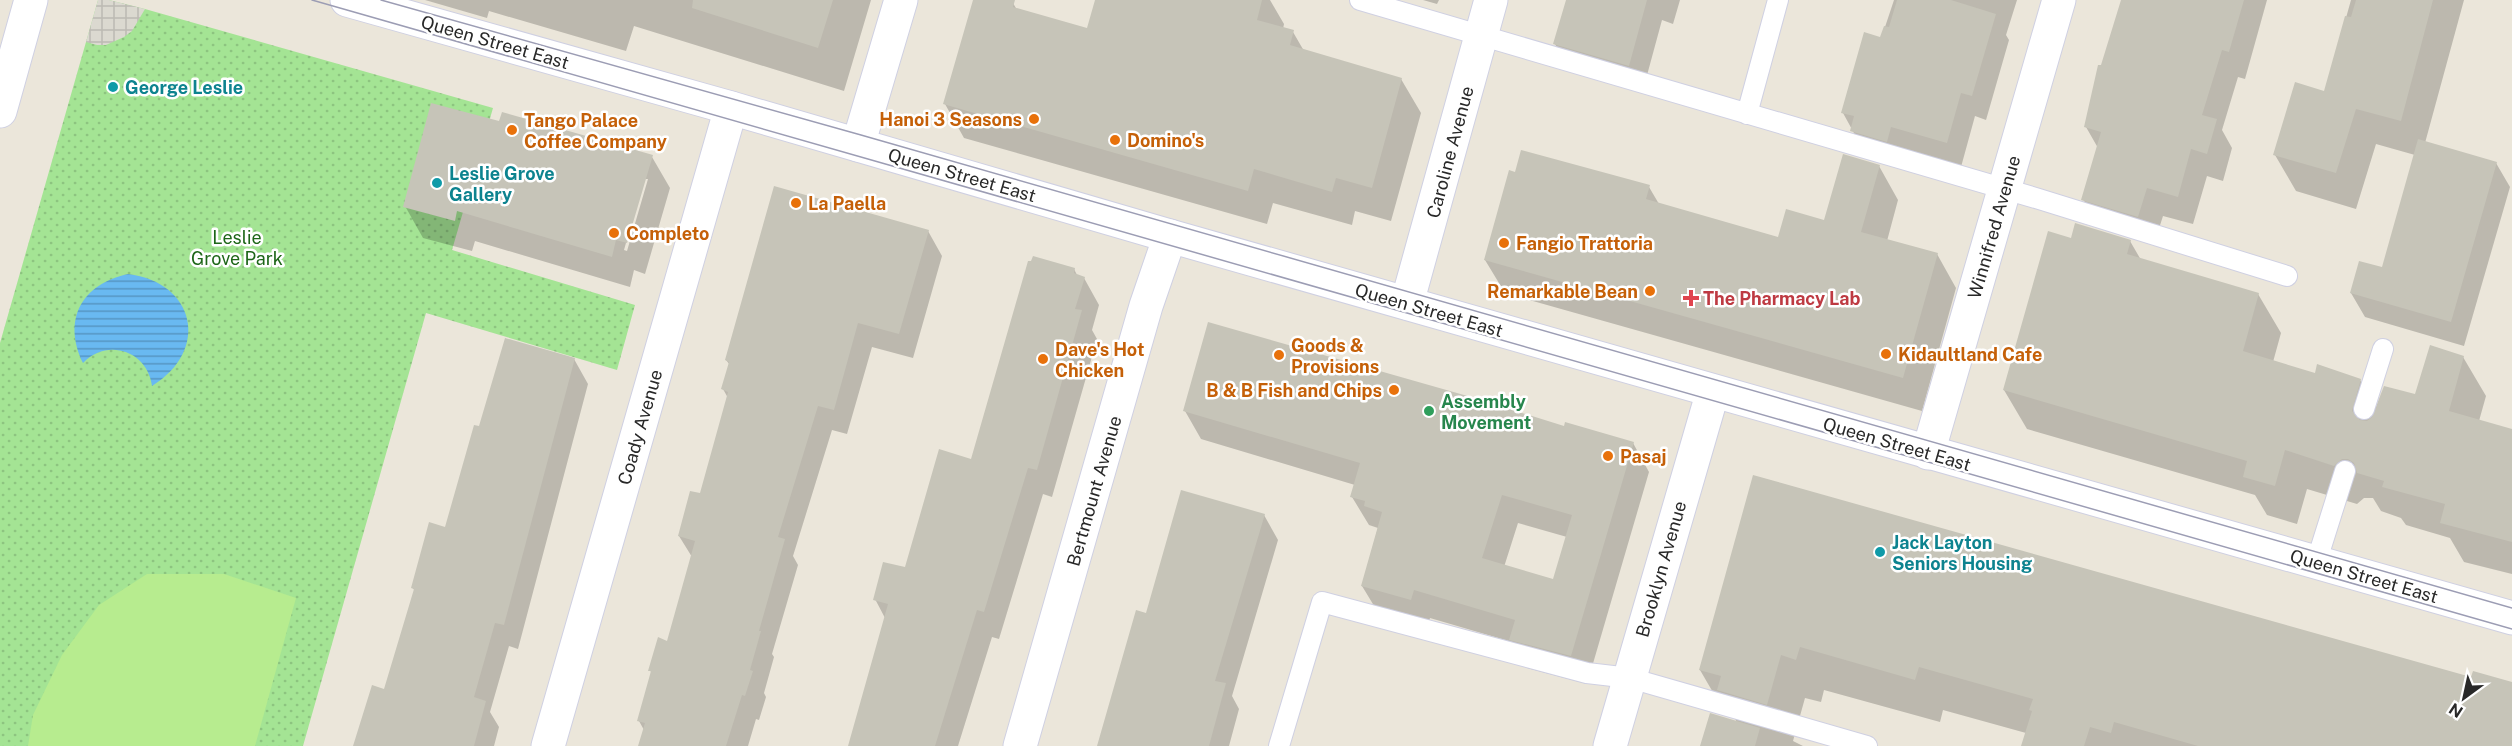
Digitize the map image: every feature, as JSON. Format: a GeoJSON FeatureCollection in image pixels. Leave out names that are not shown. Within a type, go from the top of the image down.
{"type":"FeatureCollection","features":[{"type":"Feature","properties":{"kind":"street"},"geometry":{"type":"LineString","coordinates":[[0,111],[31,0]]}},
{"type":"Feature","properties":{"kind":"street","name":"Queen Street East"},"geometry":{"type":"LineString","coordinates":[[347,0],[2512,618]]}},
{"type":"Feature","properties":{"kind":"street"},"geometry":{"type":"LineString","coordinates":[[858,144],[901,0]]}},
{"type":"Feature","properties":{"kind":"street","name":"Caroline Avenue"},"geometry":{"type":"LineString","coordinates":[[1407,303],[1491,0]]}},
{"type":"Feature","properties":{"kind":"street","name":"Winnifred Avenue"},"geometry":{"type":"LineString","coordinates":[[1928,453],[2059,0]]}},
{"type":"Feature","properties":{"kind":"street","name":"Coady Avenue"},"geometry":{"type":"LineString","coordinates":[[549,746],[731,108]]}},
{"type":"Feature","properties":{"kind":"street","name":"Bertmount Avenue"},"geometry":{"type":"LineString","coordinates":[[1020,746],[1146,306],[1170,236]]}},
{"type":"Feature","properties":{"kind":"street","name":"Brooklyn Avenue"},"geometry":{"type":"LineString","coordinates":[[1610,746],[1713,391]]}},
{"type":"Feature","properties":{"kind":"lane"},"geometry":{"type":"LineString","coordinates":[[1360,0],[2005,189],[2287,276]]}},
{"type":"Feature","properties":{"kind":"lane"},"geometry":{"type":"LineString","coordinates":[[1747,114],[1778,0]]}},
{"type":"Feature","properties":{"kind":"lane"},"geometry":{"type":"LineString","coordinates":[[2364,409],[2383,349]]}},
{"type":"Feature","properties":{"kind":"lane"},"geometry":{"type":"LineString","coordinates":[[2316,562],[2344,471]]}},
{"type":"Feature","properties":{"kind":"lane"},"geometry":{"type":"LineString","coordinates":[[1280,746],[1322,602],[1587,673],[1630,678],[1867,746]]}},
{"type":"Feature","properties":{"kind":"green space","name":"Leslie Grove Park"},"geometry":{"type":"Polygon","coordinates":[[[98,0],[109,0],[145,9],[493,108],[452,250],[635,305],[617,370],[426,313],[303,746],[0,746],[0,343],[98,0]]]}},
{"type":"Feature","properties":{"kind":"green space"},"geometry":{"type":"Polygon","coordinates":[[[147,574],[224,574],[296,598],[255,746],[28,746],[33,715],[62,655],[99,605],[147,574]]]}},
{"type":"Feature","properties":{"kind":"shaded area"},"geometry":{"type":"Polygon","coordinates":[[[98,0],[109,0],[145,9],[132,31],[124,37],[106,45],[97,45],[86,42],[98,0]]]}},
{"type":"Feature","properties":{"kind":"water"},"geometry":{"type":"Polygon","coordinates":[[[128,274],[151,280],[168,290],[181,303],[187,319],[188,337],[183,354],[171,371],[152,386],[149,374],[135,357],[115,350],[104,351],[93,355],[83,363],[77,347],[76,318],[80,306],[99,286],[128,274]]]}},
{"type":"Feature","properties":{"kind":"building"},"geometry":{"type":"Polygon","coordinates":[[[693,0],[833,0],[818,48],[692,8],[693,0]]]}},
{"type":"Feature","properties":{"kind":"building"},"geometry":{"type":"Polygon","coordinates":[[[973,0],[1015,0],[1013,7],[1087,28],[1095,0],[1262,0],[1257,20],[1294,30],[1290,45],[1402,78],[1372,188],[1336,178],[1332,192],[1254,169],[1248,191],[943,104],[973,0]]]}},
{"type":"Feature","properties":{"kind":"building"},"geometry":{"type":"Polygon","coordinates":[[[1566,0],[1647,0],[1629,66],[1553,44],[1566,0]]]}},
{"type":"Feature","properties":{"kind":"building"},"geometry":{"type":"Polygon","coordinates":[[[1897,0],[1951,0],[1996,14],[1972,96],[1961,93],[1947,143],[1891,127],[1887,142],[1850,131],[1854,116],[1841,113],[1864,32],[1880,37],[1884,26],[1889,27],[1897,0]]]}},
{"type":"Feature","properties":{"kind":"building"},"geometry":{"type":"Polygon","coordinates":[[[2121,0],[2244,0],[2229,52],[2222,50],[2202,115],[2217,119],[2207,154],[2191,149],[2178,197],[2147,188],[2138,217],[2081,200],[2101,132],[2084,127],[2098,65],[2101,65],[2121,0]]]}},
{"type":"Feature","properties":{"kind":"building"},"geometry":{"type":"Polygon","coordinates":[[[2356,0],[2433,0],[2401,121],[2356,109],[2336,173],[2273,155],[2295,82],[2324,91],[2345,16],[2351,17],[2356,0]]]}},
{"type":"Feature","properties":{"kind":"building"},"geometry":{"type":"Polygon","coordinates":[[[431,103],[499,121],[502,112],[653,155],[627,243],[616,240],[612,257],[457,211],[455,221],[403,207],[431,103]]]}},
{"type":"Feature","properties":{"kind":"building"},"geometry":{"type":"Polygon","coordinates":[[[2418,139],[2497,162],[2451,322],[2350,293],[2359,261],[2382,267],[2418,139]]]}},
{"type":"Feature","properties":{"kind":"building"},"geometry":{"type":"Polygon","coordinates":[[[1521,150],[1650,185],[1646,199],[1778,237],[1786,209],[1824,220],[1843,154],[1880,165],[1861,232],[1938,253],[1903,378],[1484,260],[1509,170],[1515,172],[1521,150]]]}},
{"type":"Feature","properties":{"kind":"building"},"geometry":{"type":"Polygon","coordinates":[[[774,186],[929,230],[899,334],[858,323],[834,410],[818,406],[778,537],[785,539],[759,631],[761,631],[750,670],[753,671],[745,696],[742,695],[726,746],[638,746],[645,723],[637,721],[651,671],[648,671],[658,637],[667,641],[695,541],[678,536],[690,491],[700,493],[728,392],[721,389],[729,362],[725,360],[774,186]]]}},
{"type":"Feature","properties":{"kind":"building"},"geometry":{"type":"Polygon","coordinates":[[[2075,223],[2131,240],[2127,254],[2259,293],[2243,351],[2315,373],[2317,364],[2361,379],[2352,411],[2360,420],[2367,421],[2372,417],[2384,386],[2415,394],[2430,345],[2464,356],[2449,411],[2512,429],[2512,542],[2440,523],[2445,504],[2382,487],[2384,481],[2357,473],[2354,463],[2348,459],[2342,459],[2334,466],[2285,450],[2275,486],[2243,477],[2247,461],[2003,390],[2048,231],[2071,238],[2075,223]]]}},
{"type":"Feature","properties":{"kind":"building"},"geometry":{"type":"Polygon","coordinates":[[[1033,256],[1075,268],[1074,273],[1085,277],[1075,309],[1082,310],[1037,470],[1028,468],[984,612],[977,610],[935,746],[848,746],[888,604],[873,600],[883,562],[905,567],[939,449],[971,459],[1028,261],[1031,261],[1033,256]]]}},
{"type":"Feature","properties":{"kind":"building"},"geometry":{"type":"Polygon","coordinates":[[[1208,322],[1564,426],[1565,422],[1634,442],[1571,656],[1509,640],[1515,620],[1414,590],[1411,600],[1361,586],[1382,512],[1364,506],[1365,501],[1350,497],[1360,463],[1183,411],[1208,322]],[[1502,495],[1482,558],[1553,579],[1572,515],[1502,495]]]}},
{"type":"Feature","properties":{"kind":"building"},"geometry":{"type":"Polygon","coordinates":[[[505,338],[575,358],[504,625],[495,623],[474,697],[486,701],[474,746],[353,746],[372,685],[384,689],[414,589],[411,588],[429,522],[445,527],[474,425],[479,426],[505,338]]]}},
{"type":"Feature","properties":{"kind":"building","name":"Jack Layton Seniors Housing"},"geometry":{"type":"Polygon","coordinates":[[[1753,475],[2471,677],[2473,671],[2512,682],[2512,746],[2198,746],[2114,722],[2111,733],[2090,727],[2084,746],[2021,746],[2032,711],[2029,710],[2033,699],[1919,667],[1915,680],[1800,647],[1796,660],[1781,655],[1767,705],[1717,690],[1721,676],[1699,670],[1753,475]]]}},
{"type":"Feature","properties":{"kind":"building"},"geometry":{"type":"Polygon","coordinates":[[[1181,490],[1265,514],[1215,681],[1226,683],[1209,746],[1097,746],[1136,610],[1146,613],[1181,490]]]}},
{"type":"Feature","properties":{"kind":"building"},"geometry":{"type":"Polygon","coordinates":[[[1710,713],[1760,728],[1755,746],[1700,746],[1710,713]]]}},
{"type":"Feature","properties":{"kind":"tram line"},"geometry":{"type":"LineString","coordinates":[[312,0],[2512,629]]}},
{"type":"Feature","properties":{"kind":"tram line"},"geometry":{"type":"LineString","coordinates":[[381,0],[861,135],[2512,608]]}},
{"type":"Feature","properties":{"kind":"place","name":"George Leslie"},"geometry":{"type":"Point","coordinates":[113,87]}},
{"type":"Feature","properties":{"kind":"place","name":"Hanoi 3 Seasons"},"geometry":{"type":"Point","coordinates":[1034,119]}},
{"type":"Feature","properties":{"kind":"place","name":"Tango Palace Coffee Company"},"geometry":{"type":"Point","coordinates":[512,130]}},
{"type":"Feature","properties":{"kind":"place","name":"Domino's"},"geometry":{"type":"Point","coordinates":[1115,140]}},
{"type":"Feature","properties":{"kind":"place","name":"Leslie Grove Gallery"},"geometry":{"type":"Point","coordinates":[437,183]}},
{"type":"Feature","properties":{"kind":"place","name":"La Paella"},"geometry":{"type":"Point","coordinates":[796,203]}},
{"type":"Feature","properties":{"kind":"place","name":"Completo"},"geometry":{"type":"Point","coordinates":[614,233]}},
{"type":"Feature","properties":{"kind":"place","name":"Fangio Trattoria"},"geometry":{"type":"Point","coordinates":[1504,243]}},
{"type":"Feature","properties":{"kind":"place","name":"Remarkable Bean"},"geometry":{"type":"Point","coordinates":[1650,291]}},
{"type":"Feature","properties":{"kind":"place","name":"The Pharmacy Lab"},"geometry":{"type":"Point","coordinates":[1691,298]}},
{"type":"Feature","properties":{"kind":"place","name":"Kidaultland Cafe"},"geometry":{"type":"Point","coordinates":[1886,354]}},
{"type":"Feature","properties":{"kind":"place","name":"Goods & Provisions"},"geometry":{"type":"Point","coordinates":[1279,355]}},
{"type":"Feature","properties":{"kind":"place","name":"Dave's Hot Chicken"},"geometry":{"type":"Point","coordinates":[1043,359]}},
{"type":"Feature","properties":{"kind":"place","name":"B & B Fish and Chips"},"geometry":{"type":"Point","coordinates":[1394,390]}},
{"type":"Feature","properties":{"kind":"place","name":"Assembly Movement"},"geometry":{"type":"Point","coordinates":[1429,411]}},
{"type":"Feature","properties":{"kind":"place","name":"Pasaj"},"geometry":{"type":"Point","coordinates":[1608,456]}},
{"type":"Feature","properties":{"kind":"place","name":"Jack Layton Seniors Housing"},"geometry":{"type":"Point","coordinates":[1880,552]}}]}
